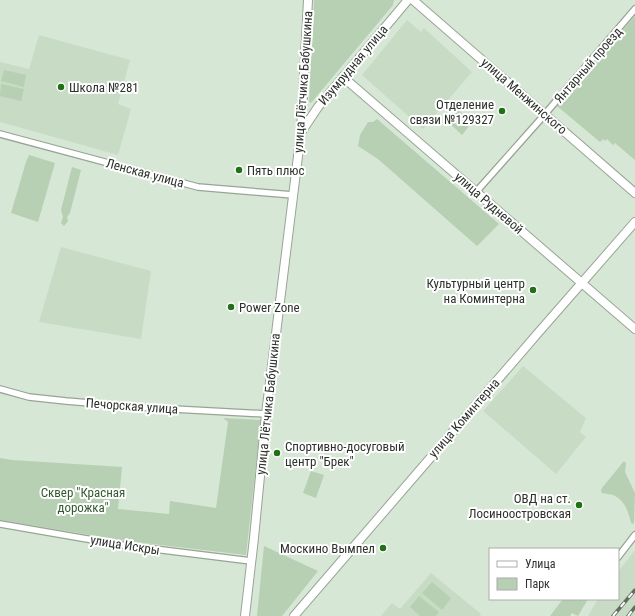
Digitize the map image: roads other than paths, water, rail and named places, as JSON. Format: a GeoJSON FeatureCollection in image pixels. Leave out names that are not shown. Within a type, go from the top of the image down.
{"type":"FeatureCollection","features":[{"type":"Feature","properties":{"kind":"street","name":"улица Лётчика Бабушкина"},"geometry":{"type":"LineString","coordinates":[[245,616],[266,414],[301,132],[308,0]]}},
{"type":"Feature","properties":{"kind":"street","name":"Изумрудная улица"},"geometry":{"type":"LineString","coordinates":[[301,132],[318,107],[408,0]]}},
{"type":"Feature","properties":{"kind":"street","name":"улица Менжинского"},"geometry":{"type":"LineString","coordinates":[[413,0],[635,193]]}},
{"type":"Feature","properties":{"kind":"street","name":"Янтарный проезд"},"geometry":{"type":"LineString","coordinates":[[476,192],[635,10]]}},
{"type":"Feature","properties":{"kind":"street","name":"улица Рудневой"},"geometry":{"type":"LineString","coordinates":[[343,77],[635,329]]}},
{"type":"Feature","properties":{"kind":"street","name":"Ленская улица"},"geometry":{"type":"LineString","coordinates":[[0,134],[198,187],[293,195]]}},
{"type":"Feature","properties":{"kind":"street","name":"улица Коминтерна"},"geometry":{"type":"LineString","coordinates":[[294,616],[635,222]]}},
{"type":"Feature","properties":{"kind":"street","name":"Печорская улица"},"geometry":{"type":"LineString","coordinates":[[0,389],[30,397],[51,399],[144,407],[266,414]]}},
{"type":"Feature","properties":{"kind":"street","name":"улица Искры"},"geometry":{"type":"LineString","coordinates":[[0,524],[122,545],[251,562]]}},
{"type":"Feature","properties":{"kind":"street"},"geometry":{"type":"LineString","coordinates":[[619,556],[635,535]]}},
{"type":"Feature","properties":{"kind":"railway"},"geometry":{"type":"LineString","coordinates":[[613,616],[635,590]]}},
{"type":"Feature","properties":{"kind":"railway"},"geometry":{"type":"LineString","coordinates":[[628,616],[635,607]]}},
{"type":"Feature","properties":{"kind":"place","name":"Школа №281"},"geometry":{"type":"Point","coordinates":[61,87]}},
{"type":"Feature","properties":{"kind":"place","name":"Отделение связи №129327"},"geometry":{"type":"Point","coordinates":[502,111]}},
{"type":"Feature","properties":{"kind":"place","name":"Пять плюс"},"geometry":{"type":"Point","coordinates":[239,170]}},
{"type":"Feature","properties":{"kind":"place","name":"Культурный центр на Коминтерна"},"geometry":{"type":"Point","coordinates":[533,290]}},
{"type":"Feature","properties":{"kind":"place","name":"Power Zone"},"geometry":{"type":"Point","coordinates":[231,307]}},
{"type":"Feature","properties":{"kind":"place","name":"Спортивно-досуговый центр \"Брек\""},"geometry":{"type":"Point","coordinates":[277,453]}},
{"type":"Feature","properties":{"kind":"place","name":"ОВД на ст. Лосиноостровская"},"geometry":{"type":"Point","coordinates":[579,505]}},
{"type":"Feature","properties":{"kind":"place","name":"Москино Вымпел"},"geometry":{"type":"Point","coordinates":[383,548]}},
{"type":"Feature","properties":{"kind":"park label","name":"Сквер \"Красная дорожка\""},"geometry":{"type":"Point","coordinates":[83,500]}}]}
